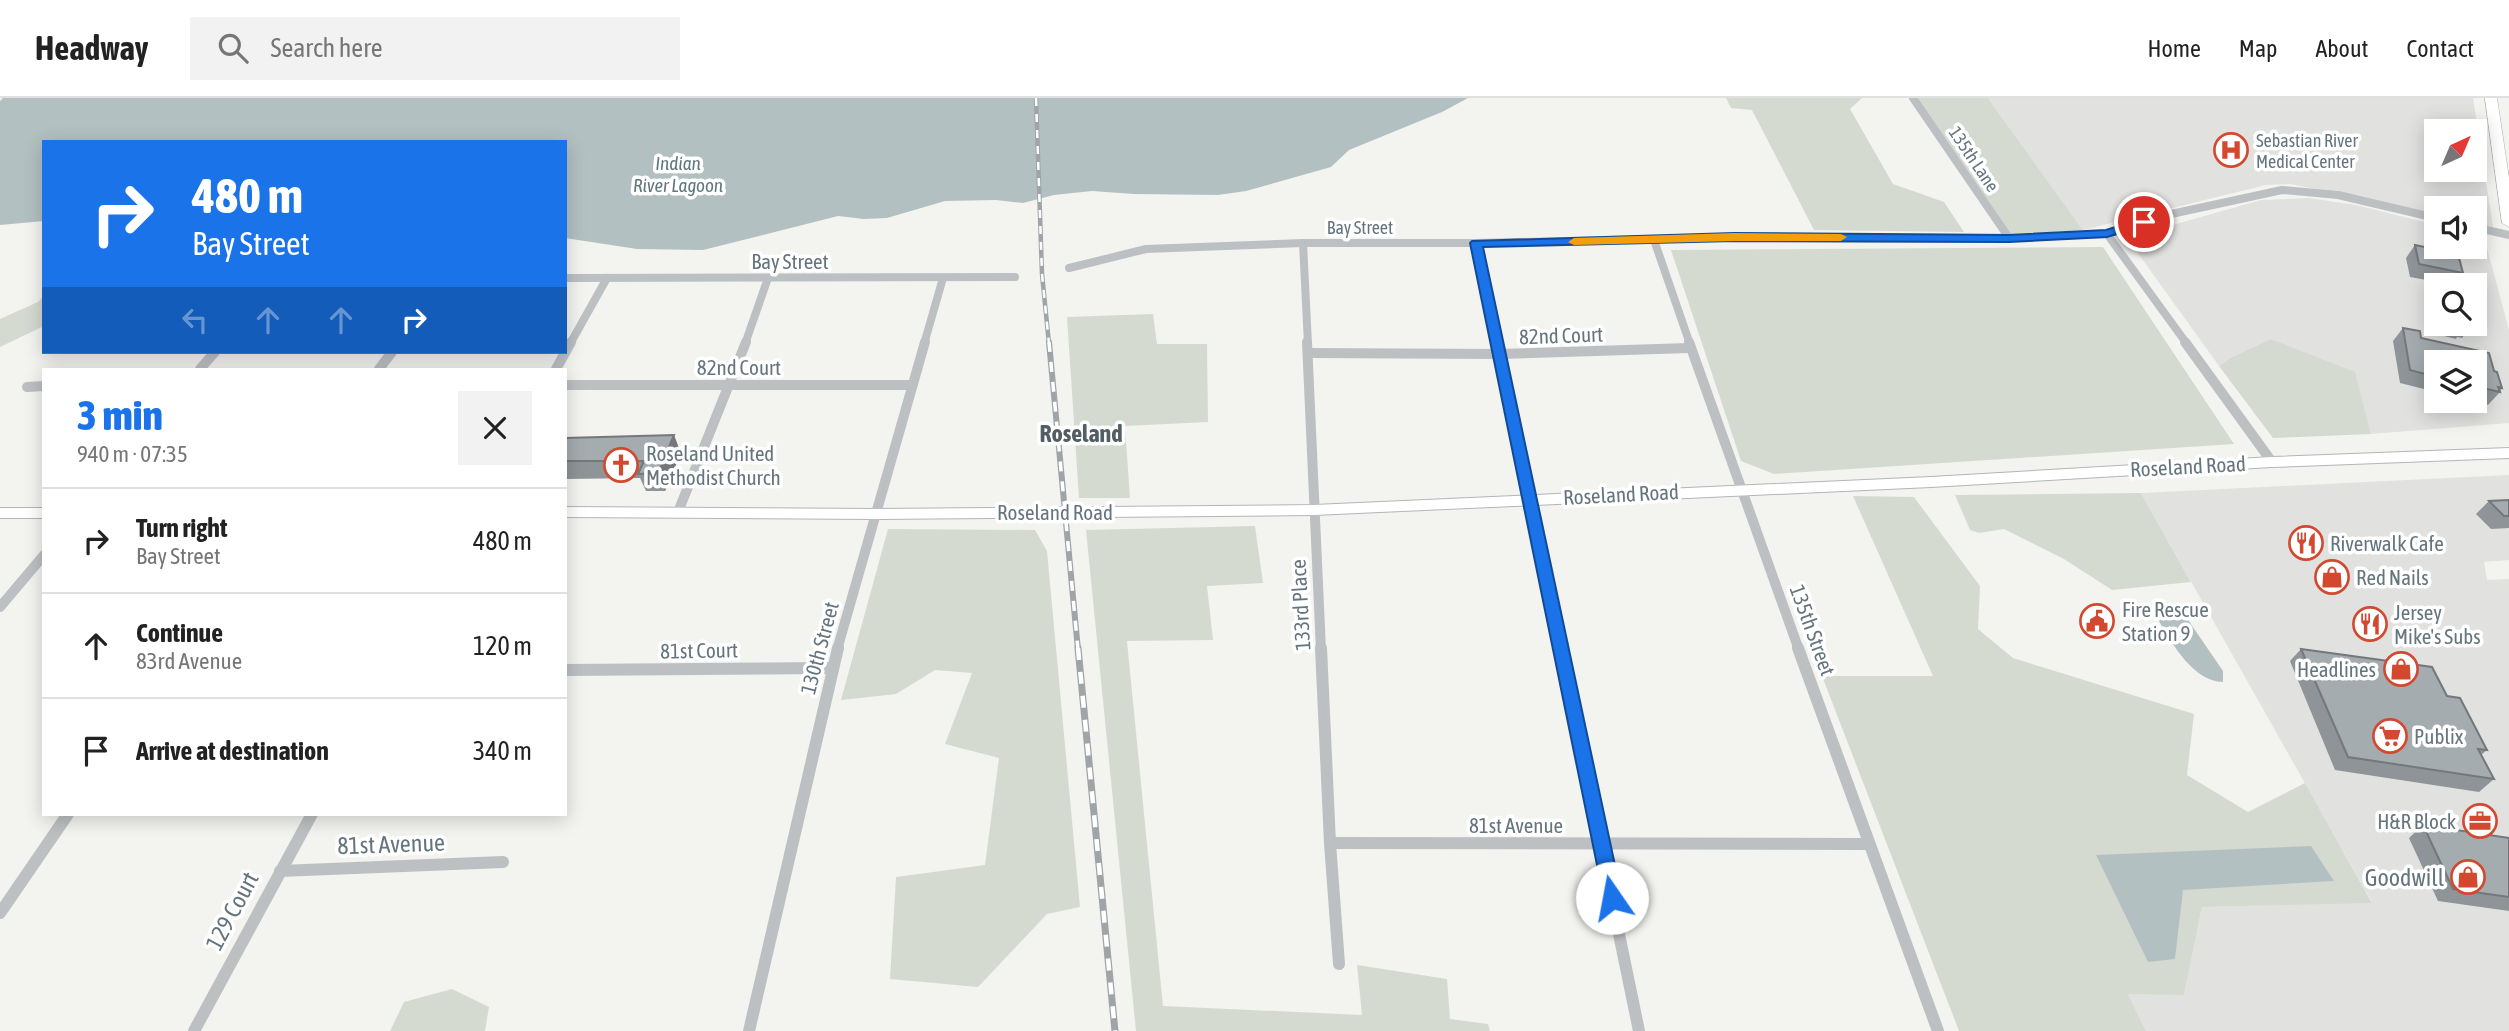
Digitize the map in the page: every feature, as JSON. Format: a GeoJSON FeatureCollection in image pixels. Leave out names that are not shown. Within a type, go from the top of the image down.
{"type":"FeatureCollection","features":[{"type":"Feature","properties":{"kind":"main road"},"geometry":{"type":"LineString","coordinates":[[2491,98],[2509,223]]}},
{"type":"Feature","properties":{"kind":"main road","name":"Roseland Road"},"geometry":{"type":"LineString","coordinates":[[567,512],[877,514],[1314,510],[1530,498],[1931,482],[2272,462],[2509,453]]}},
{"type":"Feature","properties":{"kind":"main road"},"geometry":{"type":"LineString","coordinates":[[0,513],[42,513]]}},
{"type":"Feature","properties":{"kind":"street","name":"135th Lane"},"geometry":{"type":"LineString","coordinates":[[1913,98],[2009,238]]}},
{"type":"Feature","properties":{"kind":"street","name":"Bay Street"},"geometry":{"type":"LineString","coordinates":[[1069,268],[1146,249],[1303,243],[1476,243],[1734,237],[2009,238],[2107,234],[2162,216],[2282,190],[2338,195],[2424,215]]}},
{"type":"Feature","properties":{"kind":"street"},"geometry":{"type":"LineString","coordinates":[[2487,230],[2509,235]]}},
{"type":"Feature","properties":{"kind":"street"},"geometry":{"type":"LineString","coordinates":[[2107,234],[2272,462]]}},
{"type":"Feature","properties":{"kind":"street","name":"135th Street"},"geometry":{"type":"LineString","coordinates":[[1654,240],[1689,348],[1938,1031]]}},
{"type":"Feature","properties":{"kind":"street","name":"133rd Place"},"geometry":{"type":"LineString","coordinates":[[1303,243],[1330,843],[1339,964]]}},
{"type":"Feature","properties":{"kind":"street"},"geometry":{"type":"LineString","coordinates":[[1476,243],[1639,1031]]}},
{"type":"Feature","properties":{"kind":"street","name":"Bay Street"},"geometry":{"type":"LineString","coordinates":[[567,278],[1015,277]]}},
{"type":"Feature","properties":{"kind":"street"},"geometry":{"type":"LineString","coordinates":[[567,349],[607,278]]}},
{"type":"Feature","properties":{"kind":"street"},"geometry":{"type":"LineString","coordinates":[[678,512],[731,384],[768,278]]}},
{"type":"Feature","properties":{"kind":"street","name":"130th Street"},"geometry":{"type":"LineString","coordinates":[[749,1031],[832,668],[943,278]]}},
{"type":"Feature","properties":{"kind":"street","name":"82nd Court"},"geometry":{"type":"LineString","coordinates":[[1309,353],[1499,354],[1689,348]]}},
{"type":"Feature","properties":{"kind":"street"},"geometry":{"type":"LineString","coordinates":[[201,368],[213,354]]}},
{"type":"Feature","properties":{"kind":"street","name":"82nd Court"},"geometry":{"type":"LineString","coordinates":[[567,385],[912,385]]}},
{"type":"Feature","properties":{"kind":"street"},"geometry":{"type":"LineString","coordinates":[[27,387],[42,386]]}},
{"type":"Feature","properties":{"kind":"street"},"geometry":{"type":"LineString","coordinates":[[0,607],[42,557]]}},
{"type":"Feature","properties":{"kind":"street","name":"81st Court"},"geometry":{"type":"LineString","coordinates":[[567,670],[832,668]]}},
{"type":"Feature","properties":{"kind":"street"},"geometry":{"type":"LineString","coordinates":[[0,913],[67,816]]}},
{"type":"Feature","properties":{"kind":"street","name":"129 Court"},"geometry":{"type":"LineString","coordinates":[[194,1031],[311,816]]}},
{"type":"Feature","properties":{"kind":"street","name":"81st Avenue"},"geometry":{"type":"LineString","coordinates":[[1330,843],[1869,844]]}},
{"type":"Feature","properties":{"kind":"street","name":"81st Avenue"},"geometry":{"type":"LineString","coordinates":[[280,871],[503,862]]}},
{"type":"Feature","properties":{"kind":"shaded area"},"geometry":{"type":"Polygon","coordinates":[[[1726,98],[1862,98],[1850,109],[1893,184],[1944,202],[1964,232],[1814,230],[1752,110],[1731,108],[1726,98]]]}},
{"type":"Feature","properties":{"kind":"shaded area"},"geometry":{"type":"Polygon","coordinates":[[[1917,98],[1988,98],[2083,230],[2009,235],[1917,98]]]}},
{"type":"Feature","properties":{"kind":"shaded area","name":"Sebastian River Medical Center"},"geometry":{"type":"Polygon","coordinates":[[[1988,98],[2473,98],[2476,119],[2424,119],[2424,182],[2486,182],[2493,227],[2487,226],[2487,196],[2424,196],[2424,212],[2290,184],[2266,185],[2083,230],[1988,98]]]}},
{"type":"Feature","properties":{"kind":"shaded area"},"geometry":{"type":"Polygon","coordinates":[[[2309,198],[2356,205],[2424,222],[2424,259],[2487,259],[2487,248],[2509,330],[2509,423],[2371,434],[2365,412],[2272,339],[2230,358],[2219,366],[2127,238],[2261,200],[2309,198]]]}},
{"type":"Feature","properties":{"kind":"shaded area"},"geometry":{"type":"Polygon","coordinates":[[[2103,247],[2234,444],[1774,474],[1741,461],[1671,250],[2103,247]]]}},
{"type":"Feature","properties":{"kind":"shaded area"},"geometry":{"type":"Polygon","coordinates":[[[42,298],[42,327],[0,347],[0,319],[42,298]]]}},
{"type":"Feature","properties":{"kind":"shaded area"},"geometry":{"type":"Polygon","coordinates":[[[1153,314],[1157,344],[1207,344],[1208,422],[1125,426],[1130,498],[1079,498],[1067,317],[1153,314]]]}},
{"type":"Feature","properties":{"kind":"shaded area"},"geometry":{"type":"Polygon","coordinates":[[[2271,339],[2355,372],[2371,434],[2273,438],[2219,366],[2271,339]]]}},
{"type":"Feature","properties":{"kind":"shaded area"},"geometry":{"type":"Polygon","coordinates":[[[2509,475],[2509,560],[2484,562],[2487,580],[2509,579],[2509,1031],[2146,1031],[2128,994],[2184,994],[2202,907],[2372,902],[2141,493],[2509,475]]]}},
{"type":"Feature","properties":{"kind":"shaded area"},"geometry":{"type":"Polygon","coordinates":[[[2141,493],[2191,582],[2112,590],[2064,559],[2004,529],[1979,533],[1970,530],[1955,495],[2141,493]]]}},
{"type":"Feature","properties":{"kind":"shaded area"},"geometry":{"type":"Polygon","coordinates":[[[1853,496],[1914,497],[1980,586],[1978,629],[2013,658],[2194,714],[2187,775],[2248,812],[2305,783],[2372,903],[2202,907],[2184,995],[2128,994],[2146,1031],[1959,1031],[1822,676],[1933,676],[1853,496]]]}},
{"type":"Feature","properties":{"kind":"shaded area"},"geometry":{"type":"Polygon","coordinates":[[[1255,526],[1263,583],[1207,586],[1213,640],[1127,641],[1163,1006],[1362,1015],[1357,965],[1447,979],[1450,1019],[1488,1024],[1490,1031],[1136,1031],[1086,530],[1255,526]]]}},
{"type":"Feature","properties":{"kind":"shaded area"},"geometry":{"type":"Polygon","coordinates":[[[888,529],[1035,530],[1047,551],[1080,907],[1047,914],[978,987],[890,979],[896,877],[985,865],[999,758],[945,744],[972,673],[935,670],[896,694],[841,700],[888,529]]]}},
{"type":"Feature","properties":{"kind":"shaded area"},"geometry":{"type":"Polygon","coordinates":[[[452,989],[489,1007],[485,1031],[390,1031],[404,1002],[452,989]]]}},
{"type":"Feature","properties":{"kind":"water","name":"Indian River Lagoon"},"geometry":{"type":"Polygon","coordinates":[[[3,98],[1468,98],[1442,112],[1349,150],[1331,167],[1246,191],[1218,195],[1092,191],[1054,195],[1023,203],[996,200],[945,201],[887,218],[838,216],[703,250],[637,249],[567,238],[567,140],[42,140],[42,221],[0,225],[0,101],[3,98]]]}},
{"type":"Feature","properties":{"kind":"water"},"geometry":{"type":"Polygon","coordinates":[[[2167,612],[2184,614],[2223,671],[2223,682],[2203,676],[2185,660],[2159,621],[2167,612]]]}},
{"type":"Feature","properties":{"kind":"water"},"geometry":{"type":"Polygon","coordinates":[[[2311,846],[2334,881],[2183,890],[2175,959],[2148,962],[2096,855],[2311,846]]]}},
{"type":"Feature","properties":{"kind":"building"},"geometry":{"type":"Polygon","coordinates":[[[2415,245],[2424,247],[2424,259],[2459,259],[2463,273],[2419,264],[2415,245]]]}},
{"type":"Feature","properties":{"kind":"building"},"geometry":{"type":"Polygon","coordinates":[[[2403,328],[2420,331],[2421,338],[2475,350],[2424,350],[2424,374],[2410,370],[2403,328]]]}},
{"type":"Feature","properties":{"kind":"building"},"geometry":{"type":"Polygon","coordinates":[[[2487,353],[2494,371],[2497,372],[2502,388],[2498,387],[2500,392],[2487,389],[2487,353]]]}},
{"type":"Feature","properties":{"kind":"building"},"geometry":{"type":"Polygon","coordinates":[[[674,435],[658,473],[638,474],[644,461],[567,461],[567,438],[674,435]]]}},
{"type":"Feature","properties":{"kind":"building"},"geometry":{"type":"Polygon","coordinates":[[[2509,500],[2509,516],[2504,516],[2489,501],[2509,500]]]}},
{"type":"Feature","properties":{"kind":"building","name":"Publix"},"geometry":{"type":"Polygon","coordinates":[[[2301,649],[2432,667],[2447,696],[2460,698],[2487,750],[2478,749],[2494,779],[2348,757],[2301,649]]]}},
{"type":"Feature","properties":{"kind":"building"},"geometry":{"type":"Polygon","coordinates":[[[2423,825],[2509,838],[2509,897],[2453,889],[2423,825]]]}},
{"type":"Feature","properties":{"kind":"railway"},"geometry":{"type":"LineString","coordinates":[[1036,98],[1042,274],[1049,344]]}},
{"type":"Feature","properties":{"kind":"railway"},"geometry":{"type":"LineString","coordinates":[[1049,342],[1078,650]]}},
{"type":"Feature","properties":{"kind":"railway"},"geometry":{"type":"LineString","coordinates":[[1078,648],[1115,1031]]}},
{"type":"Feature","properties":{"kind":"slow traffic"},"geometry":{"type":"LineString","coordinates":[[1574,242],[1841,237]]}},
{"type":"Feature","properties":{"kind":"place","name":"Sebastian River Medical Center"},"geometry":{"type":"Point","coordinates":[2231,150]}},
{"type":"Feature","properties":{"kind":"place","name":"Roseland United Methodist Church"},"geometry":{"type":"Point","coordinates":[621,465]}},
{"type":"Feature","properties":{"kind":"place","name":"Riverwalk Cafe"},"geometry":{"type":"Point","coordinates":[2306,543]}},
{"type":"Feature","properties":{"kind":"place","name":"Red Nails"},"geometry":{"type":"Point","coordinates":[2332,577]}},
{"type":"Feature","properties":{"kind":"place","name":"Fire Rescue Station 9"},"geometry":{"type":"Point","coordinates":[2097,621]}},
{"type":"Feature","properties":{"kind":"place","name":"Jersey Mike's Subs"},"geometry":{"type":"Point","coordinates":[2370,624]}},
{"type":"Feature","properties":{"kind":"place","name":"Headlines"},"geometry":{"type":"Point","coordinates":[2401,669]}},
{"type":"Feature","properties":{"kind":"place","name":"Publix"},"geometry":{"type":"Point","coordinates":[2390,736]}},
{"type":"Feature","properties":{"kind":"place","name":"H&R Block"},"geometry":{"type":"Point","coordinates":[2480,821]}},
{"type":"Feature","properties":{"kind":"place","name":"Goodwill"},"geometry":{"type":"Point","coordinates":[2468,877]}},
{"type":"Feature","properties":{"kind":"district","name":"Roseland"},"geometry":{"type":"Point","coordinates":[1081,433]}},
{"type":"Feature","properties":{"kind":"route"},"geometry":{"type":"LineString","coordinates":[[1612,898],[1476,243],[1734,237],[2009,238],[2107,234],[2144,222]]}}]}
